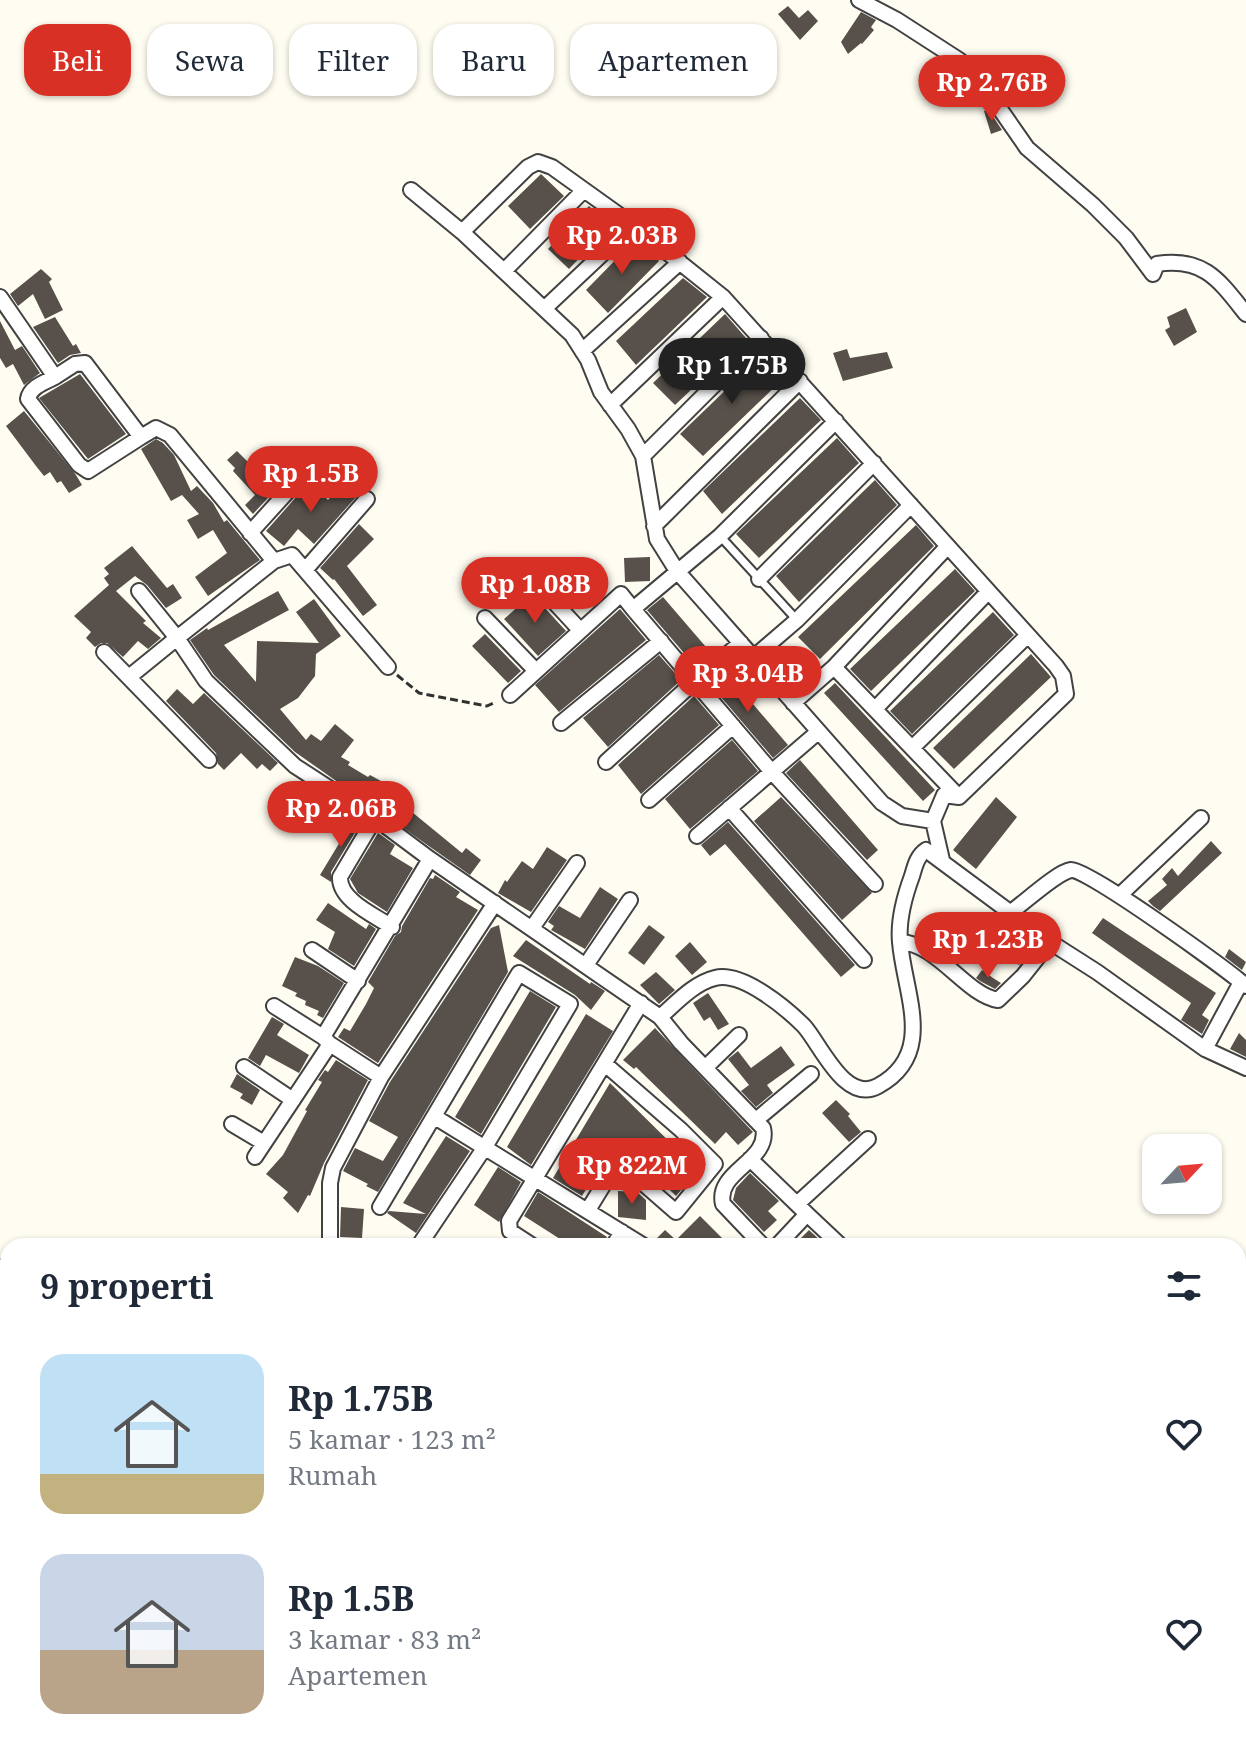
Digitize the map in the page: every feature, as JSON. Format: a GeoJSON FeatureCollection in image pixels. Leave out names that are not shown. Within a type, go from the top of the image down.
{"type":"FeatureCollection","features":[{"type":"Feature","properties":{"kind":"street"},"geometry":{"type":"LineString","coordinates":[[859,0],[897,20],[977,76],[1027,148],[1093,205],[1133,246],[1153,274],[1157,264],[1192,264],[1223,285],[1246,314]]}},
{"type":"Feature","properties":{"kind":"street"},"geometry":{"type":"LineString","coordinates":[[462,232],[533,164],[544,163],[552,167],[633,225],[723,297],[1028,635],[1063,676],[1066,694],[959,797]]}},
{"type":"Feature","properties":{"kind":"street"},"geometry":{"type":"LineString","coordinates":[[411,190],[462,232],[572,335],[610,405],[643,456],[657,539],[677,571],[882,803],[902,816],[933,821]]}},
{"type":"Feature","properties":{"kind":"street"},"geometry":{"type":"LineString","coordinates":[[504,271],[584,190]]}},
{"type":"Feature","properties":{"kind":"street"},"geometry":{"type":"LineString","coordinates":[[545,308],[633,225]]}},
{"type":"Feature","properties":{"kind":"street"},"geometry":{"type":"LineString","coordinates":[[582,351],[680,262]]}},
{"type":"Feature","properties":{"kind":"street"},"geometry":{"type":"LineString","coordinates":[[0,297],[55,377]]}},
{"type":"Feature","properties":{"kind":"street"},"geometry":{"type":"LineString","coordinates":[[610,405],[723,297]]}},
{"type":"Feature","properties":{"kind":"street"},"geometry":{"type":"LineString","coordinates":[[643,456],[761,338]]}},
{"type":"Feature","properties":{"kind":"street"},"geometry":{"type":"LineString","coordinates":[[141,437],[85,363],[75,364],[29,394],[28,399],[79,465],[88,471],[156,428],[170,435],[274,561]]}},
{"type":"Feature","properties":{"kind":"street"},"geometry":{"type":"LineString","coordinates":[[654,526],[800,381]]}},
{"type":"Feature","properties":{"kind":"street"},"geometry":{"type":"LineString","coordinates":[[633,609],[720,536],[836,421]]}},
{"type":"Feature","properties":{"kind":"street"},"geometry":{"type":"LineString","coordinates":[[759,579],[874,463]]}},
{"type":"Feature","properties":{"kind":"street"},"geometry":{"type":"LineString","coordinates":[[250,533],[298,480]]}},
{"type":"Feature","properties":{"kind":"street"},"geometry":{"type":"LineString","coordinates":[[306,569],[367,499]]}},
{"type":"Feature","properties":{"kind":"street"},"geometry":{"type":"LineString","coordinates":[[754,657],[797,620],[911,505]]}},
{"type":"Feature","properties":{"kind":"street"},"geometry":{"type":"LineString","coordinates":[[793,703],[834,667],[947,547]]}},
{"type":"Feature","properties":{"kind":"street"},"geometry":{"type":"LineString","coordinates":[[129,677],[274,561],[292,555],[388,667]]}},
{"type":"Feature","properties":{"kind":"street"},"geometry":{"type":"LineString","coordinates":[[532,578],[580,630]]}},
{"type":"Feature","properties":{"kind":"street"},"geometry":{"type":"LineString","coordinates":[[139,591],[177,638],[206,681],[295,766],[375,818],[660,1017],[763,1128],[765,1136],[757,1152],[727,1183],[721,1198],[755,1238]]}},
{"type":"Feature","properties":{"kind":"street"},"geometry":{"type":"LineString","coordinates":[[875,709],[988,592]]}},
{"type":"Feature","properties":{"kind":"street"},"geometry":{"type":"LineString","coordinates":[[510,695],[621,594],[772,772],[875,884]]}},
{"type":"Feature","properties":{"kind":"street"},"geometry":{"type":"LineString","coordinates":[[485,618],[536,671]]}},
{"type":"Feature","properties":{"kind":"street"},"geometry":{"type":"LineString","coordinates":[[912,748],[1028,635]]}},
{"type":"Feature","properties":{"kind":"street"},"geometry":{"type":"LineString","coordinates":[[561,723],[661,641]]}},
{"type":"Feature","properties":{"kind":"street"},"geometry":{"type":"LineString","coordinates":[[606,762],[741,643]]}},
{"type":"Feature","properties":{"kind":"street"},"geometry":{"type":"LineString","coordinates":[[104,652],[209,760]]}},
{"type":"Feature","properties":{"kind":"street"},"geometry":{"type":"LineString","coordinates":[[834,667],[959,797]]}},
{"type":"Feature","properties":{"kind":"street"},"geometry":{"type":"LineString","coordinates":[[649,800],[733,726]]}},
{"type":"Feature","properties":{"kind":"street"},"geometry":{"type":"LineString","coordinates":[[697,836],[818,732]]}},
{"type":"Feature","properties":{"kind":"street"},"geometry":{"type":"LineString","coordinates":[[942,860],[933,821],[944,795],[959,797]]}},
{"type":"Feature","properties":{"kind":"street"},"geometry":{"type":"LineString","coordinates":[[729,808],[864,960]]}},
{"type":"Feature","properties":{"kind":"street"},"geometry":{"type":"LineString","coordinates":[[375,818],[340,877],[340,884],[348,896],[392,927]]}},
{"type":"Feature","properties":{"kind":"street"},"geometry":{"type":"LineString","coordinates":[[1120,895],[1201,818]]}},
{"type":"Feature","properties":{"kind":"street"},"geometry":{"type":"LineString","coordinates":[[660,1017],[699,985],[717,977],[746,983],[760,990],[804,1027],[837,1073],[850,1084],[872,1088],[901,1067],[911,1055],[910,998],[900,942],[907,889],[920,854],[928,850],[1050,942],[1205,1049],[1246,1068]]}},
{"type":"Feature","properties":{"kind":"street"},"geometry":{"type":"LineString","coordinates":[[255,1157],[293,1100],[430,859]]}},
{"type":"Feature","properties":{"kind":"street"},"geometry":{"type":"LineString","coordinates":[[532,928],[577,863]]}},
{"type":"Feature","properties":{"kind":"street"},"geometry":{"type":"LineString","coordinates":[[1011,912],[1059,876],[1073,870],[1081,871],[1120,895],[1244,984],[1205,1049]]}},
{"type":"Feature","properties":{"kind":"street"},"geometry":{"type":"LineString","coordinates":[[586,965],[630,900]]}},
{"type":"Feature","properties":{"kind":"street"},"geometry":{"type":"LineString","coordinates":[[330,1238],[333,1168],[381,1077],[495,903]]}},
{"type":"Feature","properties":{"kind":"street"},"geometry":{"type":"LineString","coordinates":[[900,942],[926,950],[984,994],[998,1000],[1023,976],[1050,942]]}},
{"type":"Feature","properties":{"kind":"street"},"geometry":{"type":"LineString","coordinates":[[312,950],[358,981]]}},
{"type":"Feature","properties":{"kind":"street"},"geometry":{"type":"LineString","coordinates":[[380,1207],[519,973],[570,1004],[485,1147],[424,1238]]}},
{"type":"Feature","properties":{"kind":"street"},"geometry":{"type":"LineString","coordinates":[[522,1238],[508,1227],[641,1003]]}},
{"type":"Feature","properties":{"kind":"street"},"geometry":{"type":"LineString","coordinates":[[274,1006],[381,1077]]}},
{"type":"Feature","properties":{"kind":"street"},"geometry":{"type":"LineString","coordinates":[[706,1067],[739,1035]]}},
{"type":"Feature","properties":{"kind":"street"},"geometry":{"type":"LineString","coordinates":[[588,1210],[615,1166],[621,1164],[676,1212],[715,1164],[605,1064]]}},
{"type":"Feature","properties":{"kind":"street"},"geometry":{"type":"LineString","coordinates":[[244,1067],[293,1100]]}},
{"type":"Feature","properties":{"kind":"street"},"geometry":{"type":"LineString","coordinates":[[756,1120],[811,1074]]}},
{"type":"Feature","properties":{"kind":"street"},"geometry":{"type":"LineString","coordinates":[[435,1117],[631,1238]]}},
{"type":"Feature","properties":{"kind":"street"},"geometry":{"type":"LineString","coordinates":[[232,1124],[264,1143]]}},
{"type":"Feature","properties":{"kind":"street"},"geometry":{"type":"LineString","coordinates":[[782,1238],[802,1209],[868,1139]]}},
{"type":"Feature","properties":{"kind":"street"},"geometry":{"type":"LineString","coordinates":[[750,1159],[833,1238]]}},
{"type":"Feature","properties":{"kind":"street"},"geometry":{"type":"LineString","coordinates":[[618,1238],[622,1232]]}},
{"type":"Feature","properties":{"kind":"lane"},"geometry":{"type":"LineString","coordinates":[[720,536],[797,620]]}},
{"type":"Feature","properties":{"kind":"path"},"geometry":{"type":"LineString","coordinates":[[388,667],[419,693],[450,701],[487,706],[510,695]]}},
{"type":"Feature","properties":{"kind":"building"},"geometry":{"type":"Polygon","coordinates":[[[788,6],[799,18],[808,10],[818,21],[800,40],[778,14],[788,6]]]}},
{"type":"Feature","properties":{"kind":"building"},"geometry":{"type":"Polygon","coordinates":[[[861,12],[876,20],[871,27],[874,30],[848,54],[841,42],[861,12]]]}},
{"type":"Feature","properties":{"kind":"building"},"geometry":{"type":"Polygon","coordinates":[[[988,109],[1002,130],[991,134],[984,111],[988,109]]]}},
{"type":"Feature","properties":{"kind":"building"},"geometry":{"type":"Polygon","coordinates":[[[541,174],[564,196],[530,229],[508,206],[541,174]]]}},
{"type":"Feature","properties":{"kind":"building"},"geometry":{"type":"Polygon","coordinates":[[[589,206],[610,226],[569,269],[548,249],[589,206]]]}},
{"type":"Feature","properties":{"kind":"building"},"geometry":{"type":"Polygon","coordinates":[[[635,240],[659,261],[608,313],[586,290],[635,240]]]}},
{"type":"Feature","properties":{"kind":"building"},"geometry":{"type":"Polygon","coordinates":[[[41,269],[52,279],[49,282],[63,310],[45,319],[33,294],[18,306],[10,294],[41,269]]]}},
{"type":"Feature","properties":{"kind":"building"},"geometry":{"type":"Polygon","coordinates":[[[683,278],[707,297],[636,365],[616,341],[683,278]]]}},
{"type":"Feature","properties":{"kind":"building"},"geometry":{"type":"Polygon","coordinates":[[[1186,308],[1197,332],[1174,346],[1165,330],[1170,327],[1167,317],[1186,308]]]}},
{"type":"Feature","properties":{"kind":"building"},"geometry":{"type":"Polygon","coordinates":[[[725,314],[746,338],[675,405],[653,383],[725,314]]]}},
{"type":"Feature","properties":{"kind":"building"},"geometry":{"type":"Polygon","coordinates":[[[55,317],[81,353],[70,355],[58,363],[33,327],[55,317]]]}},
{"type":"Feature","properties":{"kind":"building"},"geometry":{"type":"Polygon","coordinates":[[[0,321],[15,350],[22,346],[40,373],[24,385],[13,364],[6,368],[0,358],[0,321]]]}},
{"type":"Feature","properties":{"kind":"building"},"geometry":{"type":"Polygon","coordinates":[[[847,349],[850,358],[887,352],[893,368],[843,381],[833,353],[847,349]]]}},
{"type":"Feature","properties":{"kind":"building"},"geometry":{"type":"Polygon","coordinates":[[[762,355],[783,379],[703,456],[680,434],[762,355]]]}},
{"type":"Feature","properties":{"kind":"building"},"geometry":{"type":"Polygon","coordinates":[[[80,374],[126,434],[88,459],[39,398],[80,374]]]}},
{"type":"Feature","properties":{"kind":"building"},"geometry":{"type":"Polygon","coordinates":[[[800,398],[821,420],[722,514],[703,491],[800,398]]]}},
{"type":"Feature","properties":{"kind":"building"},"geometry":{"type":"Polygon","coordinates":[[[24,411],[82,485],[69,493],[50,472],[44,476],[36,466],[6,426],[24,411]]]}},
{"type":"Feature","properties":{"kind":"building"},"geometry":{"type":"Polygon","coordinates":[[[837,438],[859,463],[759,558],[736,534],[837,438]]]}},
{"type":"Feature","properties":{"kind":"building"},"geometry":{"type":"Polygon","coordinates":[[[156,439],[174,455],[191,491],[197,486],[213,503],[224,522],[227,520],[260,560],[208,596],[195,577],[227,553],[213,530],[198,539],[187,520],[199,514],[182,495],[171,501],[141,449],[156,439]]]}},
{"type":"Feature","properties":{"kind":"building"},"geometry":{"type":"Polygon","coordinates":[[[237,451],[261,475],[267,470],[281,484],[253,514],[245,505],[255,495],[227,460],[237,451]]]}},
{"type":"Feature","properties":{"kind":"building"},"geometry":{"type":"Polygon","coordinates":[[[308,480],[328,500],[343,483],[357,496],[314,544],[298,529],[284,546],[266,531],[308,480]]]}},
{"type":"Feature","properties":{"kind":"building"},"geometry":{"type":"Polygon","coordinates":[[[875,480],[897,505],[799,602],[776,576],[875,480]]]}},
{"type":"Feature","properties":{"kind":"building"},"geometry":{"type":"Polygon","coordinates":[[[359,524],[374,539],[347,566],[377,605],[363,616],[334,579],[320,568],[359,524]]]}},
{"type":"Feature","properties":{"kind":"building"},"geometry":{"type":"Polygon","coordinates":[[[916,525],[934,546],[820,659],[798,637],[916,525]]]}},
{"type":"Feature","properties":{"kind":"building"},"geometry":{"type":"Polygon","coordinates":[[[132,546],[167,588],[173,584],[182,598],[166,608],[135,576],[116,591],[146,621],[143,623],[161,638],[148,649],[138,641],[123,657],[107,643],[95,647],[86,638],[91,632],[74,616],[109,585],[104,578],[109,574],[104,568],[132,546]]]}},
{"type":"Feature","properties":{"kind":"building"},"geometry":{"type":"Polygon","coordinates":[[[650,557],[650,581],[625,582],[624,558],[650,557]]]}},
{"type":"Feature","properties":{"kind":"building"},"geometry":{"type":"Polygon","coordinates":[[[955,569],[975,591],[871,691],[850,669],[955,569]]]}},
{"type":"Feature","properties":{"kind":"building"},"geometry":{"type":"Polygon","coordinates":[[[278,591],[289,610],[224,645],[256,682],[257,641],[319,643],[296,612],[314,599],[341,636],[316,654],[315,676],[298,698],[280,709],[306,740],[311,734],[321,741],[335,724],[354,740],[341,757],[368,777],[370,775],[381,781],[379,785],[462,853],[466,848],[481,860],[470,875],[295,752],[214,675],[190,640],[278,591]]]}},
{"type":"Feature","properties":{"kind":"building"},"geometry":{"type":"Polygon","coordinates":[[[532,594],[566,631],[538,656],[504,619],[532,594]]]}},
{"type":"Feature","properties":{"kind":"building"},"geometry":{"type":"Polygon","coordinates":[[[663,597],[712,654],[696,667],[647,610],[663,597]]]}},
{"type":"Feature","properties":{"kind":"building"},"geometry":{"type":"Polygon","coordinates":[[[620,609],[646,640],[559,712],[535,685],[620,609]]]}},
{"type":"Feature","properties":{"kind":"building"},"geometry":{"type":"Polygon","coordinates":[[[993,612],[1014,635],[912,734],[890,711],[993,612]]]}},
{"type":"Feature","properties":{"kind":"building"},"geometry":{"type":"Polygon","coordinates":[[[485,634],[521,671],[508,683],[472,646],[485,634]]]}},
{"type":"Feature","properties":{"kind":"building"},"geometry":{"type":"Polygon","coordinates":[[[1031,654],[1051,677],[954,769],[933,748],[1031,654]]]}},
{"type":"Feature","properties":{"kind":"building"},"geometry":{"type":"Polygon","coordinates":[[[659,655],[681,680],[608,747],[583,718],[659,655]]]}},
{"type":"Feature","properties":{"kind":"building"},"geometry":{"type":"Polygon","coordinates":[[[724,670],[788,745],[773,758],[709,683],[724,670]]]}},
{"type":"Feature","properties":{"kind":"building"},"geometry":{"type":"Polygon","coordinates":[[[835,683],[935,790],[923,801],[824,693],[835,683]]]}},
{"type":"Feature","properties":{"kind":"building"},"geometry":{"type":"Polygon","coordinates":[[[177,689],[193,704],[204,693],[278,763],[270,771],[262,764],[257,769],[241,753],[224,770],[218,764],[216,753],[166,701],[177,689]]]}},
{"type":"Feature","properties":{"kind":"building"},"geometry":{"type":"Polygon","coordinates":[[[694,696],[719,725],[641,794],[618,765],[694,696]]]}},
{"type":"Feature","properties":{"kind":"building"},"geometry":{"type":"Polygon","coordinates":[[[732,740],[758,771],[690,829],[665,799],[732,740]]]}},
{"type":"Feature","properties":{"kind":"building"},"geometry":{"type":"Polygon","coordinates":[[[800,760],[878,850],[867,860],[786,773],[800,760]]]}},
{"type":"Feature","properties":{"kind":"building"},"geometry":{"type":"Polygon","coordinates":[[[299,782],[314,790],[300,813],[288,803],[299,782]]]}},
{"type":"Feature","properties":{"kind":"building"},"geometry":{"type":"Polygon","coordinates":[[[781,797],[872,893],[842,920],[754,821],[781,797]]]}},
{"type":"Feature","properties":{"kind":"building"},"geometry":{"type":"Polygon","coordinates":[[[996,797],[1017,817],[976,869],[953,850],[996,797]]]}},
{"type":"Feature","properties":{"kind":"building"},"geometry":{"type":"Polygon","coordinates":[[[355,817],[362,821],[331,872],[331,882],[320,875],[355,817]]]}},
{"type":"Feature","properties":{"kind":"building"},"geometry":{"type":"Polygon","coordinates":[[[728,822],[855,965],[841,977],[725,844],[710,856],[701,845],[728,822]]]}},
{"type":"Feature","properties":{"kind":"building"},"geometry":{"type":"Polygon","coordinates":[[[378,833],[395,845],[390,854],[413,868],[387,912],[358,893],[350,879],[378,833]]]}},
{"type":"Feature","properties":{"kind":"building"},"geometry":{"type":"Polygon","coordinates":[[[1211,841],[1222,853],[1160,911],[1153,906],[1148,901],[1167,885],[1162,879],[1172,868],[1178,876],[1211,841]]]}},
{"type":"Feature","properties":{"kind":"building"},"geometry":{"type":"Polygon","coordinates":[[[547,847],[567,860],[531,912],[498,893],[522,861],[533,869],[547,847]]]}},
{"type":"Feature","properties":{"kind":"building"},"geometry":{"type":"Polygon","coordinates":[[[435,875],[460,892],[456,897],[478,910],[378,1063],[338,1037],[344,1028],[350,1031],[374,988],[368,982],[395,936],[401,932],[430,878],[433,879],[435,875]]]}},
{"type":"Feature","properties":{"kind":"building"},"geometry":{"type":"Polygon","coordinates":[[[600,887],[618,899],[585,949],[551,930],[554,926],[548,922],[559,906],[580,918],[600,887]]]}},
{"type":"Feature","properties":{"kind":"building"},"geometry":{"type":"Polygon","coordinates":[[[328,903],[366,929],[369,924],[376,929],[354,966],[328,949],[335,932],[316,920],[328,903]]]}},
{"type":"Feature","properties":{"kind":"building"},"geometry":{"type":"Polygon","coordinates":[[[1103,918],[1216,993],[1202,1015],[1209,1020],[1202,1034],[1181,1020],[1191,1003],[1092,933],[1103,918]]]}},
{"type":"Feature","properties":{"kind":"building"},"geometry":{"type":"Polygon","coordinates":[[[971,920],[1016,947],[1020,940],[1032,949],[1019,965],[1002,952],[1000,955],[964,932],[971,920]]]}},
{"type":"Feature","properties":{"kind":"building"},"geometry":{"type":"Polygon","coordinates":[[[499,925],[508,972],[378,1192],[343,1171],[355,1148],[383,1161],[398,1137],[369,1121],[390,1082],[491,928],[499,925]]]}},
{"type":"Feature","properties":{"kind":"building"},"geometry":{"type":"Polygon","coordinates":[[[649,925],[665,937],[644,965],[628,953],[649,925]]]}},
{"type":"Feature","properties":{"kind":"building"},"geometry":{"type":"Polygon","coordinates":[[[938,934],[959,947],[953,958],[933,943],[938,934]]]}},
{"type":"Feature","properties":{"kind":"building"},"geometry":{"type":"Polygon","coordinates":[[[526,940],[605,991],[591,1010],[575,995],[513,956],[526,940]]]}},
{"type":"Feature","properties":{"kind":"building"},"geometry":{"type":"Polygon","coordinates":[[[690,942],[707,962],[692,975],[675,956],[690,942]]]}},
{"type":"Feature","properties":{"kind":"building"},"geometry":{"type":"Polygon","coordinates":[[[1229,949],[1246,962],[1242,970],[1225,957],[1229,949]]]}},
{"type":"Feature","properties":{"kind":"building"},"geometry":{"type":"Polygon","coordinates":[[[295,957],[318,966],[344,983],[323,1018],[317,1015],[319,1011],[295,996],[297,993],[282,986],[295,957]]]}},
{"type":"Feature","properties":{"kind":"building"},"geometry":{"type":"Polygon","coordinates":[[[982,970],[1001,983],[995,989],[976,978],[982,970]]]}},
{"type":"Feature","properties":{"kind":"building"},"geometry":{"type":"Polygon","coordinates":[[[656,972],[675,990],[659,1004],[640,985],[656,972]]]}},
{"type":"Feature","properties":{"kind":"building"},"geometry":{"type":"Polygon","coordinates":[[[530,991],[556,1007],[481,1134],[455,1117],[530,991]]]}},
{"type":"Feature","properties":{"kind":"building"},"geometry":{"type":"Polygon","coordinates":[[[708,993],[729,1024],[718,1030],[710,1017],[704,1021],[693,1003],[708,993]]]}},
{"type":"Feature","properties":{"kind":"building"},"geometry":{"type":"Polygon","coordinates":[[[586,1014],[613,1031],[531,1165],[507,1147],[586,1014]]]}},
{"type":"Feature","properties":{"kind":"building"},"geometry":{"type":"Polygon","coordinates":[[[272,1017],[284,1024],[277,1035],[309,1055],[299,1073],[266,1055],[260,1066],[248,1058],[272,1017]]]}},
{"type":"Feature","properties":{"kind":"building"},"geometry":{"type":"Polygon","coordinates":[[[655,1028],[753,1132],[738,1145],[726,1132],[715,1144],[636,1067],[634,1069],[623,1060],[655,1028]]]}},
{"type":"Feature","properties":{"kind":"building"},"geometry":{"type":"Polygon","coordinates":[[[1239,1033],[1246,1040],[1246,1057],[1230,1049],[1239,1033]]]}},
{"type":"Feature","properties":{"kind":"building"},"geometry":{"type":"Polygon","coordinates":[[[781,1046],[795,1065],[767,1085],[773,1093],[756,1107],[741,1091],[749,1085],[728,1059],[738,1051],[751,1068],[781,1046]]]}},
{"type":"Feature","properties":{"kind":"building"},"geometry":{"type":"Polygon","coordinates":[[[336,1060],[368,1080],[310,1196],[298,1213],[283,1198],[288,1192],[266,1174],[283,1155],[322,1082],[318,1080],[336,1060]]]}},
{"type":"Feature","properties":{"kind":"building"},"geometry":{"type":"Polygon","coordinates":[[[237,1074],[260,1090],[252,1105],[240,1098],[243,1094],[230,1087],[237,1074]]]}},
{"type":"Feature","properties":{"kind":"building"},"geometry":{"type":"Polygon","coordinates":[[[610,1083],[698,1170],[676,1196],[617,1138],[582,1196],[553,1178],[610,1083]]]}},
{"type":"Feature","properties":{"kind":"building"},"geometry":{"type":"Polygon","coordinates":[[[836,1100],[850,1114],[848,1116],[861,1132],[849,1142],[822,1113],[836,1100]]]}},
{"type":"Feature","properties":{"kind":"building"},"geometry":{"type":"Polygon","coordinates":[[[446,1136],[470,1151],[416,1233],[387,1213],[426,1214],[403,1203],[446,1136]]]}},
{"type":"Feature","properties":{"kind":"building"},"geometry":{"type":"Polygon","coordinates":[[[498,1167],[521,1182],[499,1222],[474,1205],[498,1167]]]}},
{"type":"Feature","properties":{"kind":"building"},"geometry":{"type":"Polygon","coordinates":[[[750,1173],[779,1201],[768,1211],[777,1220],[764,1232],[733,1200],[736,1188],[750,1173]]]}},
{"type":"Feature","properties":{"kind":"building"},"geometry":{"type":"Polygon","coordinates":[[[618,1191],[637,1192],[646,1200],[646,1220],[618,1217],[618,1191]]]}},
{"type":"Feature","properties":{"kind":"building"},"geometry":{"type":"Polygon","coordinates":[[[538,1192],[607,1237],[558,1238],[524,1216],[538,1192]]]}},
{"type":"Feature","properties":{"kind":"building"},"geometry":{"type":"Polygon","coordinates":[[[341,1207],[364,1209],[362,1238],[340,1237],[341,1207]]]}},
{"type":"Feature","properties":{"kind":"building"},"geometry":{"type":"Polygon","coordinates":[[[700,1216],[722,1238],[678,1238],[700,1216]]]}},
{"type":"Feature","properties":{"kind":"building"},"geometry":{"type":"Polygon","coordinates":[[[665,1230],[674,1238],[657,1238],[665,1230]]]}},
{"type":"Feature","properties":{"kind":"building"},"geometry":{"type":"Polygon","coordinates":[[[809,1230],[818,1238],[801,1238],[809,1230]]]}}]}
